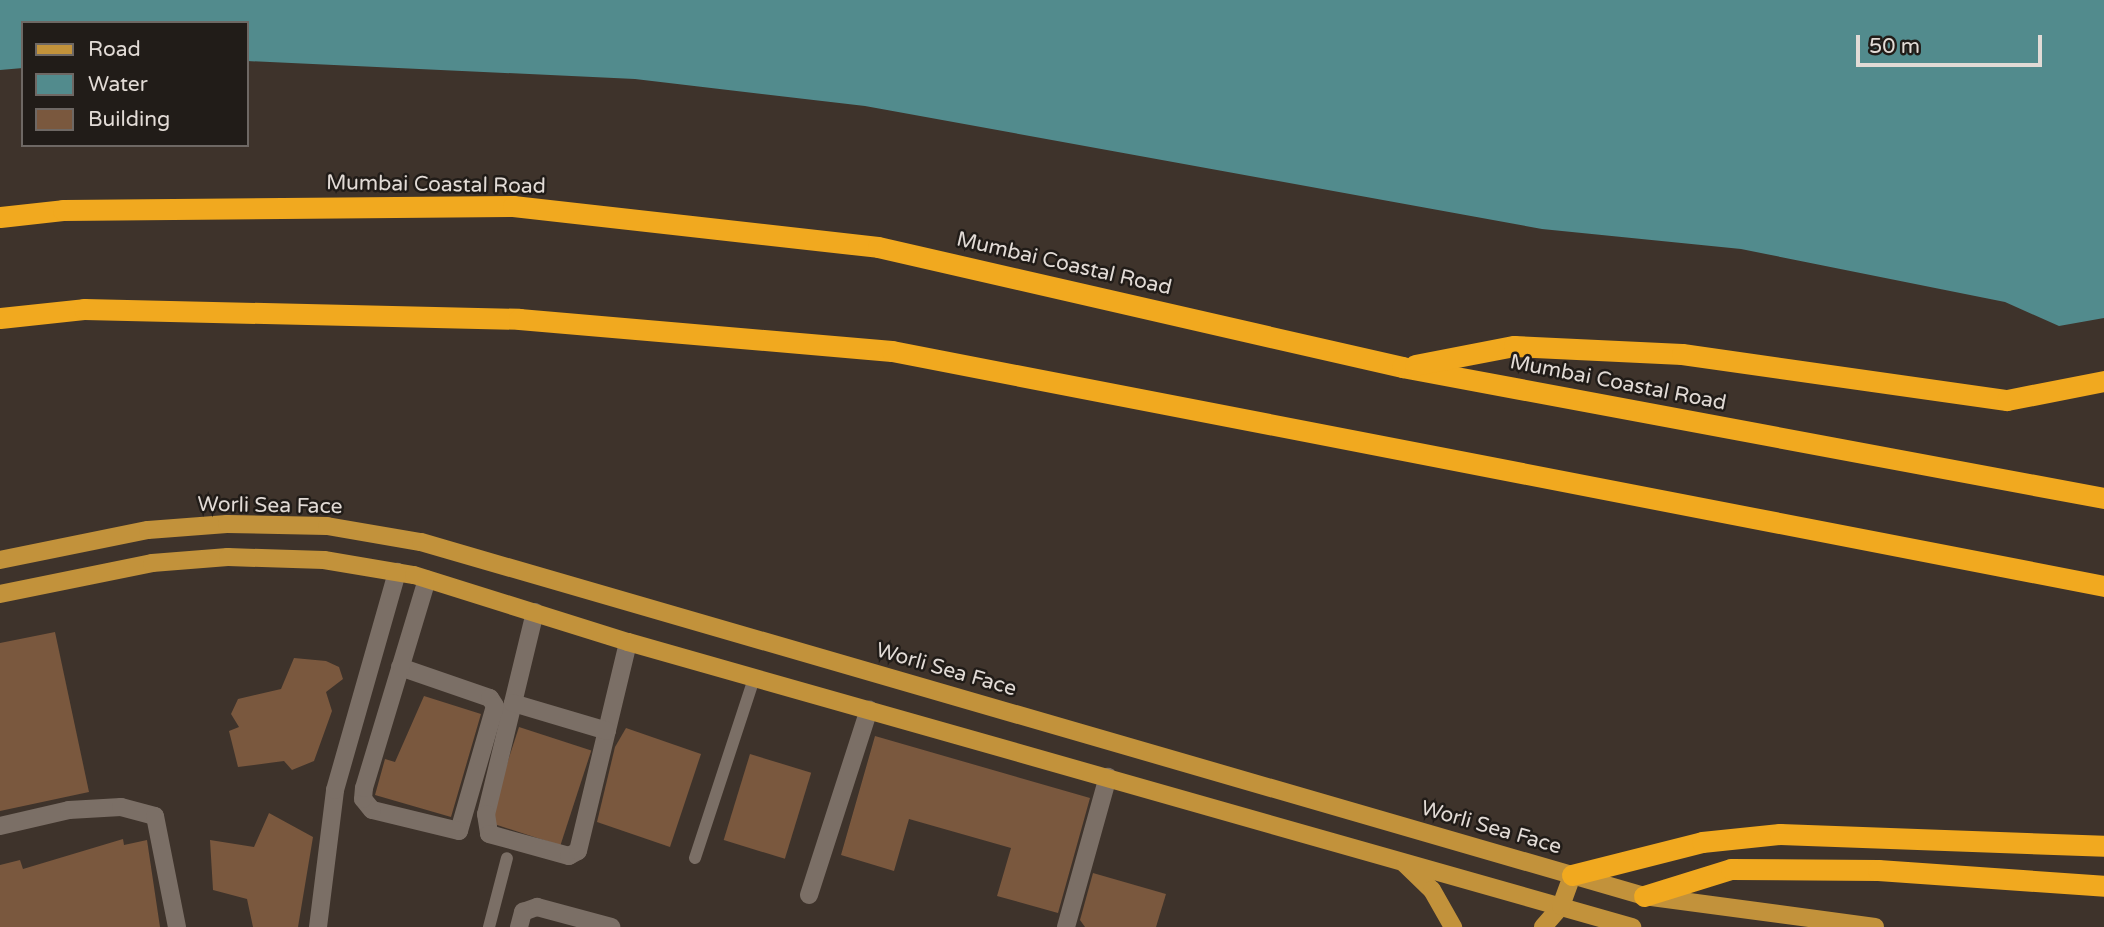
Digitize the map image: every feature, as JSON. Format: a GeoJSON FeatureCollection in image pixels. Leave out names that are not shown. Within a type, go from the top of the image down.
{"type":"FeatureCollection","features":[{"type":"Feature","properties":{"kind":"highway","name":"Mumbai Coastal Road"},"geometry":{"type":"LineString","coordinates":[[0,217],[64,210],[513,206],[878,247],[1402,367],[2104,498]]}},
{"type":"Feature","properties":{"kind":"highway"},"geometry":{"type":"LineString","coordinates":[[0,318],[84,309],[519,319],[892,351],[2104,586]]}},
{"type":"Feature","properties":{"kind":"highway"},"geometry":{"type":"LineString","coordinates":[[1402,367],[1514,346],[1682,354],[2007,400],[2104,381]]}},
{"type":"Feature","properties":{"kind":"highway"},"geometry":{"type":"LineString","coordinates":[[1572,875],[1702,842],[1780,834],[2104,846]]}},
{"type":"Feature","properties":{"kind":"highway"},"geometry":{"type":"LineString","coordinates":[[1644,895],[1731,869],[1878,870],[2104,886]]}},
{"type":"Feature","properties":{"kind":"main road","name":"Worli Sea Face"},"geometry":{"type":"LineString","coordinates":[[0,560],[148,530],[227,524],[327,526],[421,542],[1644,895],[1875,927]]}},
{"type":"Feature","properties":{"kind":"main road"},"geometry":{"type":"LineString","coordinates":[[0,594],[152,563],[228,557],[324,560],[397,572],[628,642],[1561,906],[1594,922],[1632,927]]}},
{"type":"Feature","properties":{"kind":"main road"},"geometry":{"type":"LineString","coordinates":[[1402,861],[1432,890],[1453,927]]}},
{"type":"Feature","properties":{"kind":"main road"},"geometry":{"type":"LineString","coordinates":[[1543,927],[1561,906],[1572,875]]}},
{"type":"Feature","properties":{"kind":"main road"},"geometry":{"type":"LineString","coordinates":[[1594,922],[1607,885]]}},
{"type":"Feature","properties":{"kind":"street"},"geometry":{"type":"LineString","coordinates":[[318,927],[335,790],[397,572]]}},
{"type":"Feature","properties":{"kind":"street"},"geometry":{"type":"LineString","coordinates":[[400,667],[490,698],[495,706],[497,718],[459,831],[372,810],[363,799],[400,667],[427,579]]}},
{"type":"Feature","properties":{"kind":"street"},"geometry":{"type":"LineString","coordinates":[[535,612],[486,814],[489,834],[574,855],[628,642]]}},
{"type":"Feature","properties":{"kind":"street"},"geometry":{"type":"LineString","coordinates":[[513,703],[607,731]]}},
{"type":"Feature","properties":{"kind":"street"},"geometry":{"type":"LineString","coordinates":[[809,895],[869,709]]}},
{"type":"Feature","properties":{"kind":"street"},"geometry":{"type":"LineString","coordinates":[[1066,927],[1108,777]]}},
{"type":"Feature","properties":{"kind":"street"},"geometry":{"type":"LineString","coordinates":[[0,827],[69,810],[121,807],[155,816],[177,927]]}},
{"type":"Feature","properties":{"kind":"street"},"geometry":{"type":"LineString","coordinates":[[519,927],[523,912],[537,906],[611,927]]}},
{"type":"Feature","properties":{"kind":"lane"},"geometry":{"type":"LineString","coordinates":[[695,858],[755,676]]}},
{"type":"Feature","properties":{"kind":"lane"},"geometry":{"type":"LineString","coordinates":[[489,927],[507,858]]}},
{"type":"Feature","properties":{"kind":"water"},"geometry":{"type":"Polygon","coordinates":[[[0,0],[2104,0],[2104,318],[2059,326],[2005,302],[1741,249],[1542,229],[865,106],[635,79],[248,61],[248,21],[21,21],[21,68],[0,70],[0,0]]]}},
{"type":"Feature","properties":{"kind":"building"},"geometry":{"type":"Polygon","coordinates":[[[55,632],[89,792],[0,811],[0,643],[55,632]]]}},
{"type":"Feature","properties":{"kind":"building"},"geometry":{"type":"Polygon","coordinates":[[[294,658],[326,661],[339,667],[343,679],[326,692],[332,711],[314,761],[292,770],[284,761],[238,767],[229,731],[239,727],[231,714],[238,699],[281,689],[294,658]]]}},
{"type":"Feature","properties":{"kind":"building"},"geometry":{"type":"Polygon","coordinates":[[[424,696],[481,714],[451,817],[375,795],[385,759],[395,762],[424,696]]]}},
{"type":"Feature","properties":{"kind":"building"},"geometry":{"type":"Polygon","coordinates":[[[519,727],[591,750],[560,846],[488,822],[519,727]]]}},
{"type":"Feature","properties":{"kind":"building"},"geometry":{"type":"Polygon","coordinates":[[[626,728],[701,754],[670,847],[597,822],[615,747],[626,728]]]}},
{"type":"Feature","properties":{"kind":"building"},"geometry":{"type":"Polygon","coordinates":[[[875,736],[1090,798],[1058,913],[997,896],[1011,848],[909,819],[894,871],[841,855],[875,736]]]}},
{"type":"Feature","properties":{"kind":"building"},"geometry":{"type":"Polygon","coordinates":[[[750,754],[811,773],[785,859],[724,840],[750,754]]]}},
{"type":"Feature","properties":{"kind":"building"},"geometry":{"type":"Polygon","coordinates":[[[269,813],[313,837],[298,927],[253,927],[247,899],[213,890],[210,840],[254,847],[269,813]]]}},
{"type":"Feature","properties":{"kind":"building"},"geometry":{"type":"Polygon","coordinates":[[[123,839],[124,845],[147,840],[160,927],[0,927],[0,865],[20,860],[23,869],[123,839]]]}},
{"type":"Feature","properties":{"kind":"building"},"geometry":{"type":"Polygon","coordinates":[[[1093,873],[1166,894],[1156,927],[1085,927],[1080,920],[1093,873]]]}}]}
